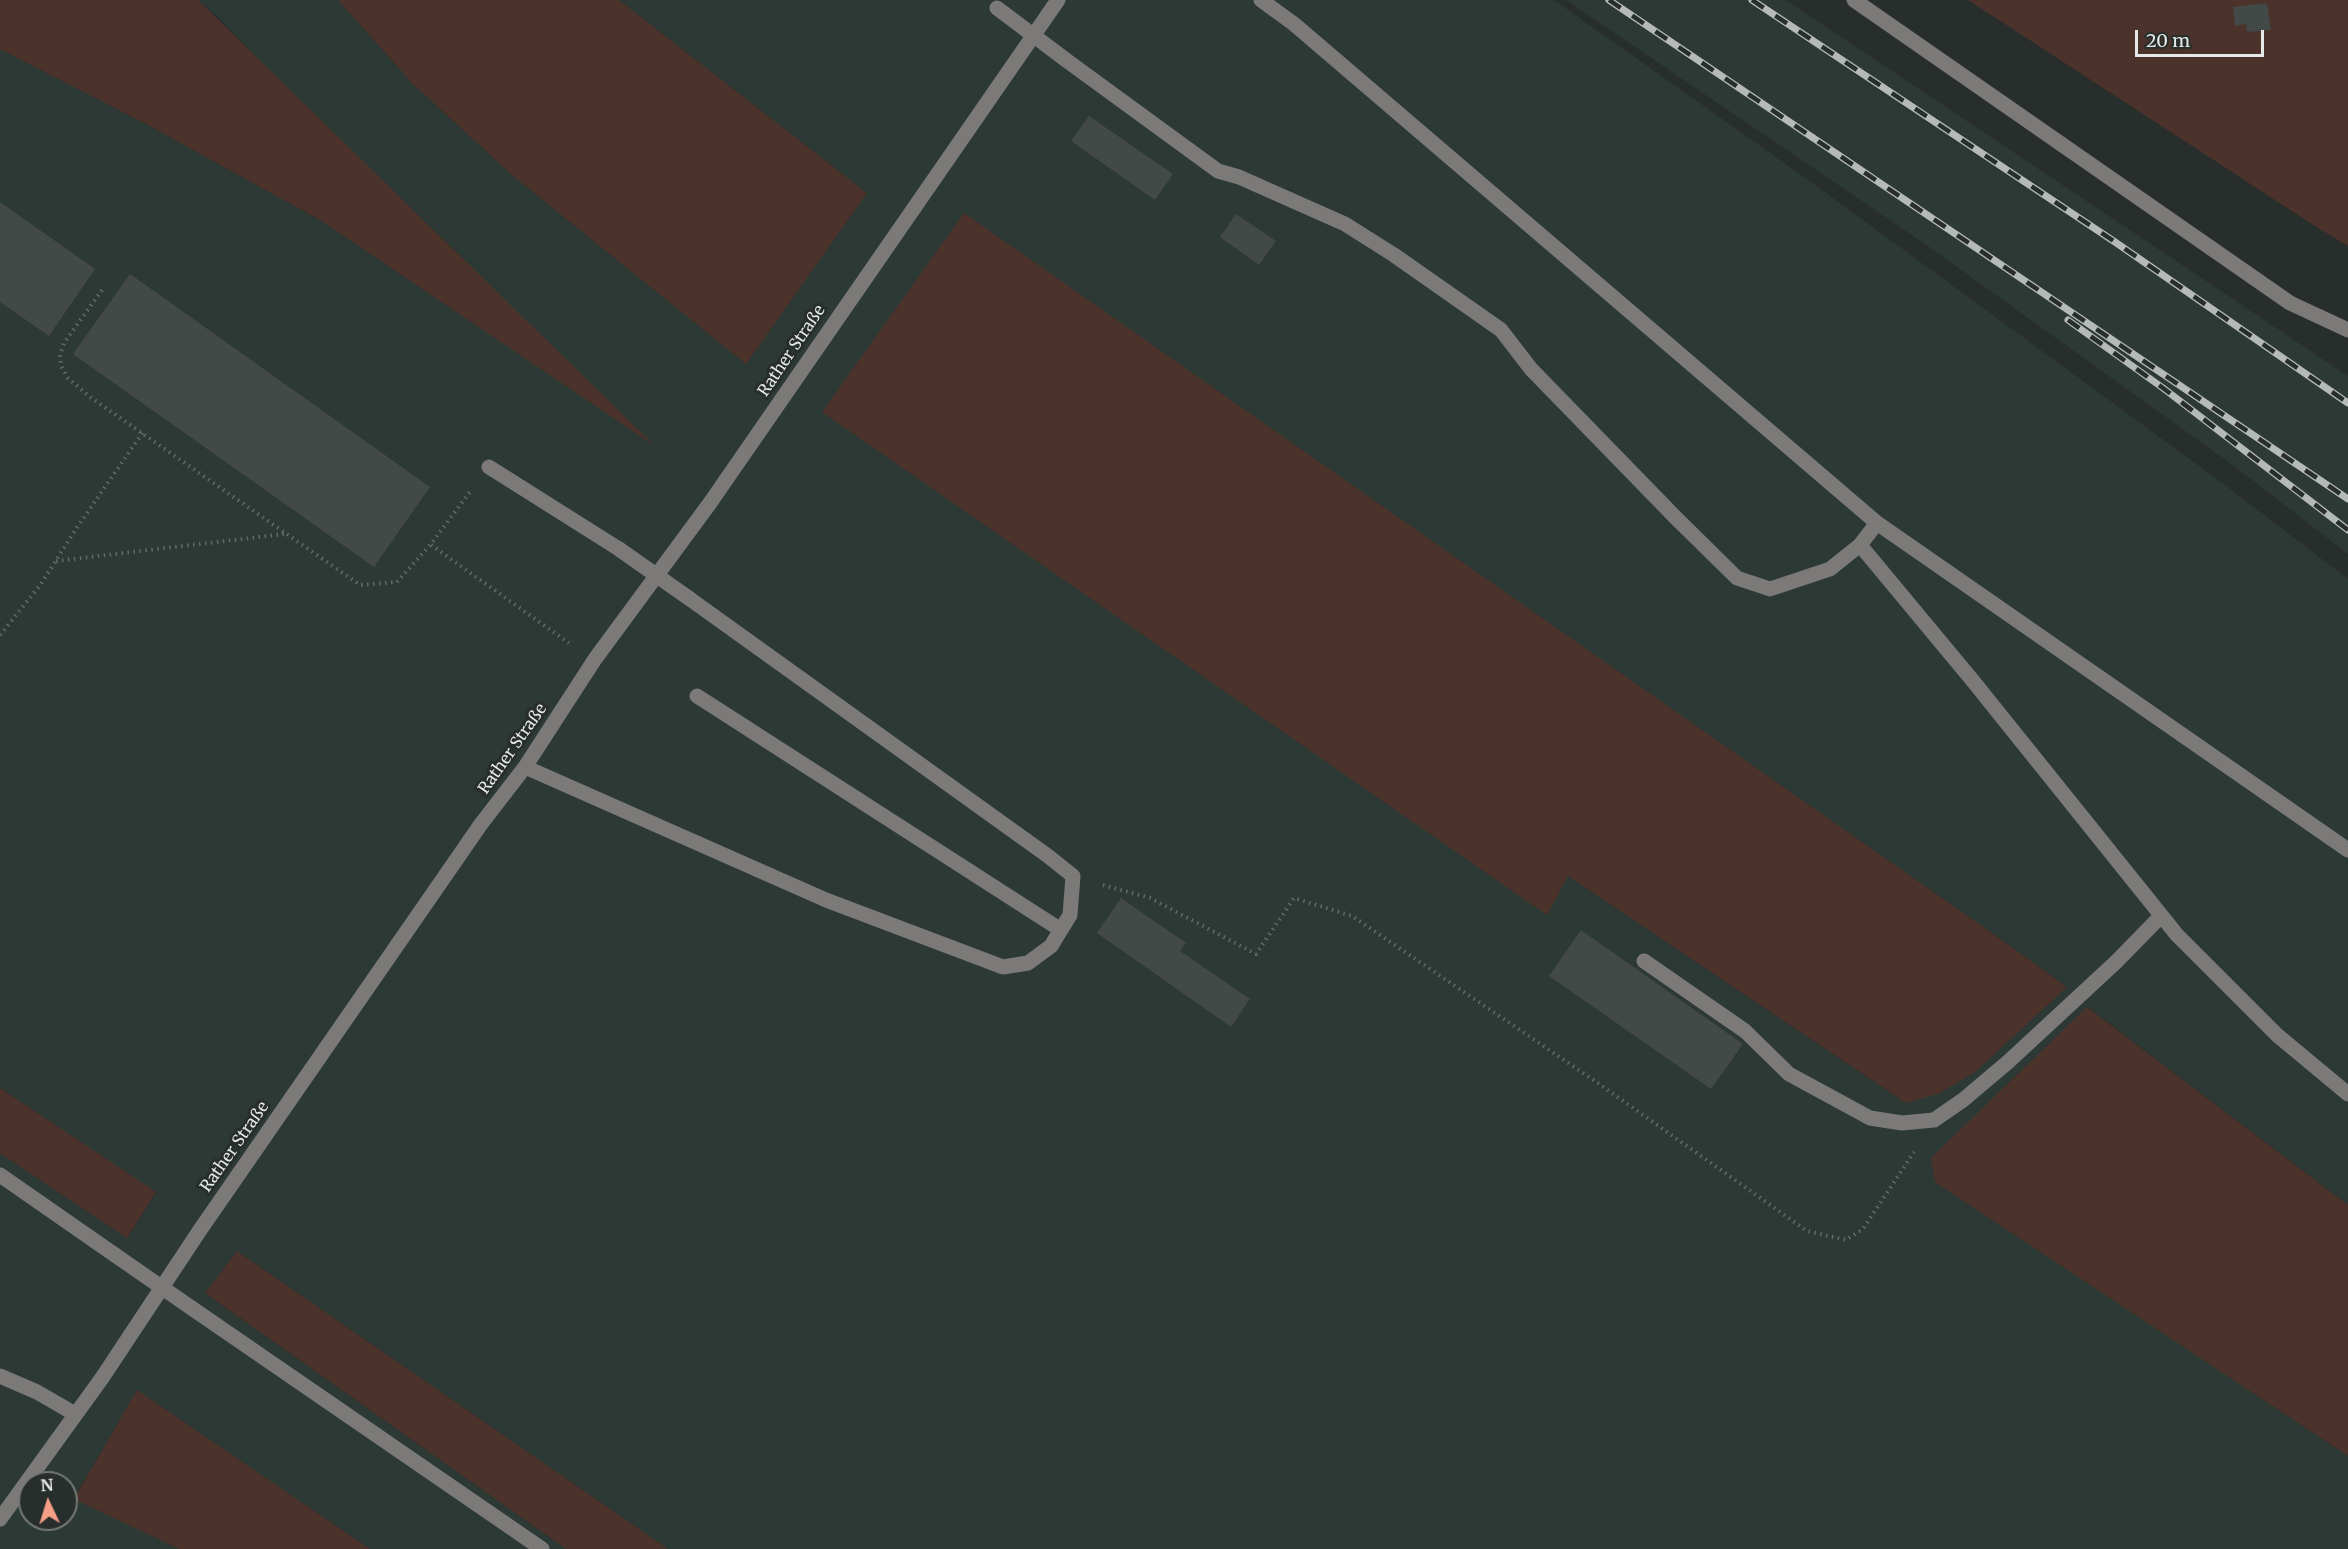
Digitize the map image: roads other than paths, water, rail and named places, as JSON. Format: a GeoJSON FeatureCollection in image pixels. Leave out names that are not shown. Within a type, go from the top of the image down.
{"type":"FeatureCollection","features":[{"type":"Feature","properties":{"kind":"street","name":"Rather Straße"},"geometry":{"type":"LineString","coordinates":[[0,1519],[102,1378],[200,1230],[474,834],[525,767],[595,659],[710,503],[1058,0]]}},
{"type":"Feature","properties":{"kind":"street"},"geometry":{"type":"LineString","coordinates":[[1261,0],[1294,24],[1877,524],[2348,850]]}},
{"type":"Feature","properties":{"kind":"street"},"geometry":{"type":"LineString","coordinates":[[1854,0],[2290,303],[2348,330]]}},
{"type":"Feature","properties":{"kind":"street"},"geometry":{"type":"LineString","coordinates":[[993,4],[1218,171],[1239,177],[1345,225],[1394,255],[1500,330],[1531,369],[1737,578],[1770,589],[1830,569],[1860,545],[1877,524]]}},
{"type":"Feature","properties":{"kind":"street"},"geometry":{"type":"LineString","coordinates":[[489,467],[619,549],[1048,856],[1073,876],[1070,915],[1051,946],[1028,963],[1003,966],[826,900],[525,767]]}},
{"type":"Feature","properties":{"kind":"street"},"geometry":{"type":"LineString","coordinates":[[1860,545],[1973,681],[2176,935],[2277,1035],[2348,1094]]}},
{"type":"Feature","properties":{"kind":"street"},"geometry":{"type":"LineString","coordinates":[[697,696],[1061,930]]}},
{"type":"Feature","properties":{"kind":"street"},"geometry":{"type":"LineString","coordinates":[[1644,961],[1745,1031],[1789,1074],[1870,1118],[1902,1123],[1934,1120],[1963,1100],[2008,1062],[2116,962],[2161,916]]}},
{"type":"Feature","properties":{"kind":"street"},"geometry":{"type":"LineString","coordinates":[[0,1175],[542,1549]]}},
{"type":"Feature","properties":{"kind":"street"},"geometry":{"type":"LineString","coordinates":[[0,1376],[37,1392],[75,1414]]}},
{"type":"Feature","properties":{"kind":"railway"},"geometry":{"type":"LineString","coordinates":[[1609,0],[2348,499]]}},
{"type":"Feature","properties":{"kind":"railway"},"geometry":{"type":"LineString","coordinates":[[1752,0],[2115,242],[2348,403]]}},
{"type":"Feature","properties":{"kind":"railway"},"geometry":{"type":"LineString","coordinates":[[2068,320],[2163,388],[2348,530]]}}]}
